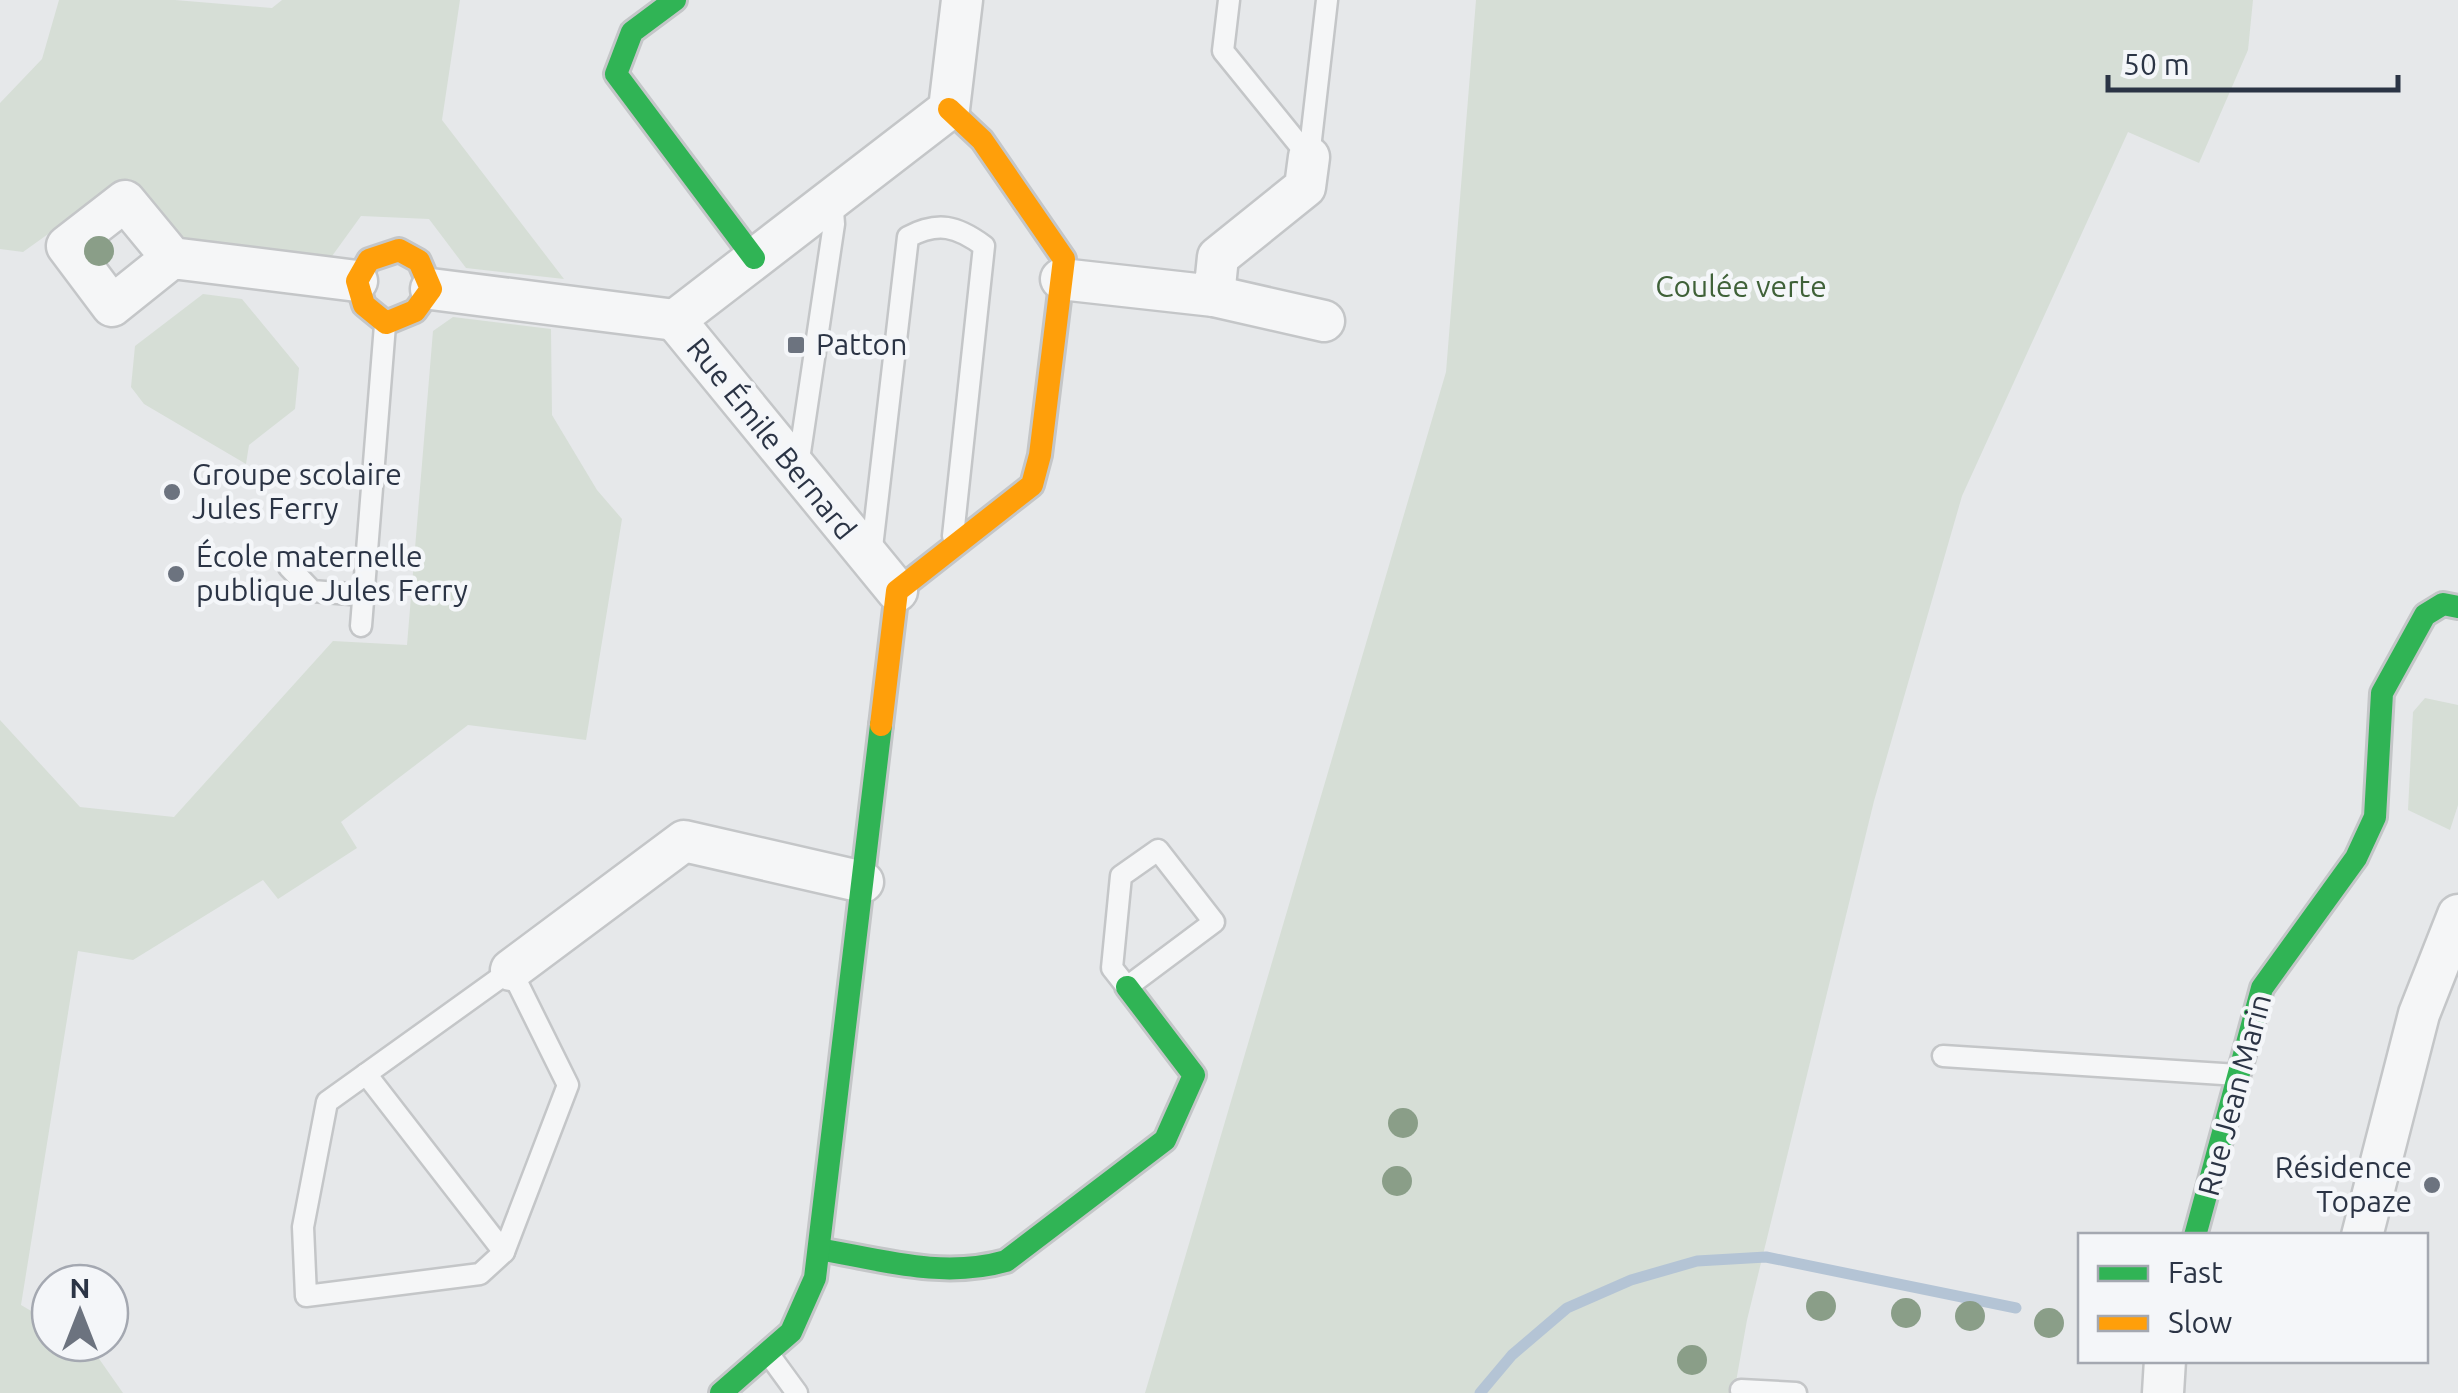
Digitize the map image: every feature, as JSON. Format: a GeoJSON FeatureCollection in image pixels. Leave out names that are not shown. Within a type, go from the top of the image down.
{"type":"FeatureCollection","features":[{"type":"Feature","properties":{"kind":"street"},"geometry":{"type":"LineString","coordinates":[[675,0],[632,32],[616,74],[754,258]]}},
{"type":"Feature","properties":{"kind":"street"},"geometry":{"type":"LineString","coordinates":[[721,1393],[768,1355],[806,1314],[819,1248],[897,592],[1032,484],[1040,456],[1064,259],[982,140],[949,109],[962,0]]}},
{"type":"Feature","properties":{"kind":"street","name":"Rue Émile Bernard"},"geometry":{"type":"LineString","coordinates":[[897,592],[797,474],[676,320],[949,109]]}},
{"type":"Feature","properties":{"kind":"street"},"geometry":{"type":"LineString","coordinates":[[1214,296],[1218,257],[1305,187],[1309,157]]}},
{"type":"Feature","properties":{"kind":"street"},"geometry":{"type":"LineString","coordinates":[[400,250],[419,261],[430,289],[416,311],[386,323],[364,305],[357,281],[370,260],[400,250]]}},
{"type":"Feature","properties":{"kind":"street"},"geometry":{"type":"LineString","coordinates":[[172,258],[357,281]]}},
{"type":"Feature","properties":{"kind":"street"},"geometry":{"type":"LineString","coordinates":[[1061,279],[1214,296],[1324,322]]}},
{"type":"Feature","properties":{"kind":"street"},"geometry":{"type":"LineString","coordinates":[[430,289],[676,320]]}},
{"type":"Feature","properties":{"kind":"street","name":"Rue Jean Marin"},"geometry":{"type":"LineString","coordinates":[[2196,1233],[2256,1008],[2273,967],[2356,858],[2375,817],[2382,693],[2391,671],[2425,615],[2442,604],[2458,607]]}},
{"type":"Feature","properties":{"kind":"street"},"geometry":{"type":"LineString","coordinates":[[511,970],[684,841],[863,882]]}},
{"type":"Feature","properties":{"kind":"street"},"geometry":{"type":"LineString","coordinates":[[2363,1233],[2419,1014],[2458,915]]}},
{"type":"Feature","properties":{"kind":"street"},"geometry":{"type":"LineString","coordinates":[[819,1248],[962,1270],[986,1269],[1006,1262],[1165,1140],[1194,1075],[1126,987]]}},
{"type":"Feature","properties":{"kind":"street"},"geometry":{"type":"LineString","coordinates":[[2163,1393],[2164,1363]]}},
{"type":"Feature","properties":{"kind":"lane"},"geometry":{"type":"LineString","coordinates":[[1229,0],[1223,52],[1309,157]]}},
{"type":"Feature","properties":{"kind":"lane"},"geometry":{"type":"LineString","coordinates":[[1309,157],[1327,0]]}},
{"type":"Feature","properties":{"kind":"lane"},"geometry":{"type":"LineString","coordinates":[[797,474],[834,224],[832,196]]}},
{"type":"Feature","properties":{"kind":"lane"},"geometry":{"type":"LineString","coordinates":[[870,562],[908,237],[928,226],[948,226],[984,246],[952,548]]}},
{"type":"Feature","properties":{"kind":"lane"},"geometry":{"type":"LineString","coordinates":[[361,626],[386,323]]}},
{"type":"Feature","properties":{"kind":"lane"},"geometry":{"type":"LineString","coordinates":[[289,567],[312,592],[363,595]]}},
{"type":"Feature","properties":{"kind":"lane"},"geometry":{"type":"LineString","coordinates":[[1158,850],[1214,922],[1126,987],[1112,968],[1121,876],[1158,850]]}},
{"type":"Feature","properties":{"kind":"lane"},"geometry":{"type":"LineString","coordinates":[[511,970],[568,1085],[504,1252],[480,1274],[306,1296],[303,1227],[326,1102],[511,970]]}},
{"type":"Feature","properties":{"kind":"lane"},"geometry":{"type":"LineString","coordinates":[[1943,1056],[2240,1075]]}},
{"type":"Feature","properties":{"kind":"lane"},"geometry":{"type":"LineString","coordinates":[[366,1074],[504,1252]]}},
{"type":"Feature","properties":{"kind":"lane"},"geometry":{"type":"LineString","coordinates":[[768,1355],[797,1393]]}},
{"type":"Feature","properties":{"kind":"lane"},"geometry":{"type":"LineString","coordinates":[[1742,1390],[1796,1393]]}},
{"type":"Feature","properties":{"kind":"green space"},"geometry":{"type":"Polygon","coordinates":[[[59,0],[175,0],[272,8],[282,0],[460,0],[442,120],[564,279],[466,268],[429,219],[361,216],[327,263],[186,248],[141,187],[118,184],[23,252],[0,249],[0,103],[42,59],[59,0]]]}},
{"type":"Feature","properties":{"kind":"green space","name":"Coulée verte"},"geometry":{"type":"Polygon","coordinates":[[[1476,0],[2253,0],[2248,50],[2199,163],[2128,132],[1962,496],[1874,801],[1747,1320],[1734,1393],[1145,1393],[1446,372],[1476,0]]]}},
{"type":"Feature","properties":{"kind":"green space"},"geometry":{"type":"Polygon","coordinates":[[[203,294],[242,299],[299,368],[295,409],[249,445],[246,464],[144,404],[131,387],[135,346],[203,294]]]}},
{"type":"Feature","properties":{"kind":"green space"},"geometry":{"type":"Polygon","coordinates":[[[453,317],[551,329],[552,415],[597,490],[622,519],[586,740],[468,725],[341,822],[357,848],[278,899],[263,880],[133,960],[78,951],[21,1305],[30,1310],[30,1363],[102,1363],[123,1393],[0,1393],[0,720],[80,807],[174,817],[333,641],[407,645],[433,331],[453,317]]]}},
{"type":"Feature","properties":{"kind":"green space"},"geometry":{"type":"Polygon","coordinates":[[[2425,698],[2458,705],[2458,805],[2450,830],[2408,810],[2413,712],[2425,698]]]}},
{"type":"Feature","properties":{"kind":"waterway"},"geometry":{"type":"LineString","coordinates":[[1480,1393],[1512,1355],[1567,1308],[1631,1280],[1697,1261],[1766,1257],[2016,1308]]}},
{"type":"Feature","properties":{"kind":"traffic: fast"},"geometry":{"type":"LineString","coordinates":[[675,0],[632,32],[616,74],[754,258]]}},
{"type":"Feature","properties":{"kind":"traffic: fast"},"geometry":{"type":"LineString","coordinates":[[2196,1233],[2262,988],[2356,858],[2375,817],[2382,693],[2425,615],[2443,604],[2458,607]]}},
{"type":"Feature","properties":{"kind":"traffic: fast"},"geometry":{"type":"LineString","coordinates":[[721,1393],[791,1332],[815,1278],[881,725]]}},
{"type":"Feature","properties":{"kind":"traffic: fast"},"geometry":{"type":"LineString","coordinates":[[819,1249],[936,1268],[1006,1261],[1165,1140],[1194,1075],[1127,987]]}},
{"type":"Feature","properties":{"kind":"traffic: slow"},"geometry":{"type":"LineString","coordinates":[[881,725],[897,591],[1032,485],[1040,455],[1064,259],[982,140],[949,109]]}},
{"type":"Feature","properties":{"kind":"traffic: slow"},"geometry":{"type":"LineString","coordinates":[[399,250],[419,261],[431,289],[415,311],[386,323],[364,305],[357,281],[369,260],[399,250]]}},
{"type":"Feature","properties":{"kind":"place","name":"Patton"},"geometry":{"type":"Point","coordinates":[796,345]}},
{"type":"Feature","properties":{"kind":"place","name":"Groupe scolaire Jules Ferry"},"geometry":{"type":"Point","coordinates":[172,492]}},
{"type":"Feature","properties":{"kind":"place","name":"École maternelle publique Jules Ferry"},"geometry":{"type":"Point","coordinates":[176,574]}},
{"type":"Feature","properties":{"kind":"place","name":"Résidence Topaze"},"geometry":{"type":"Point","coordinates":[2432,1185]}}]}
